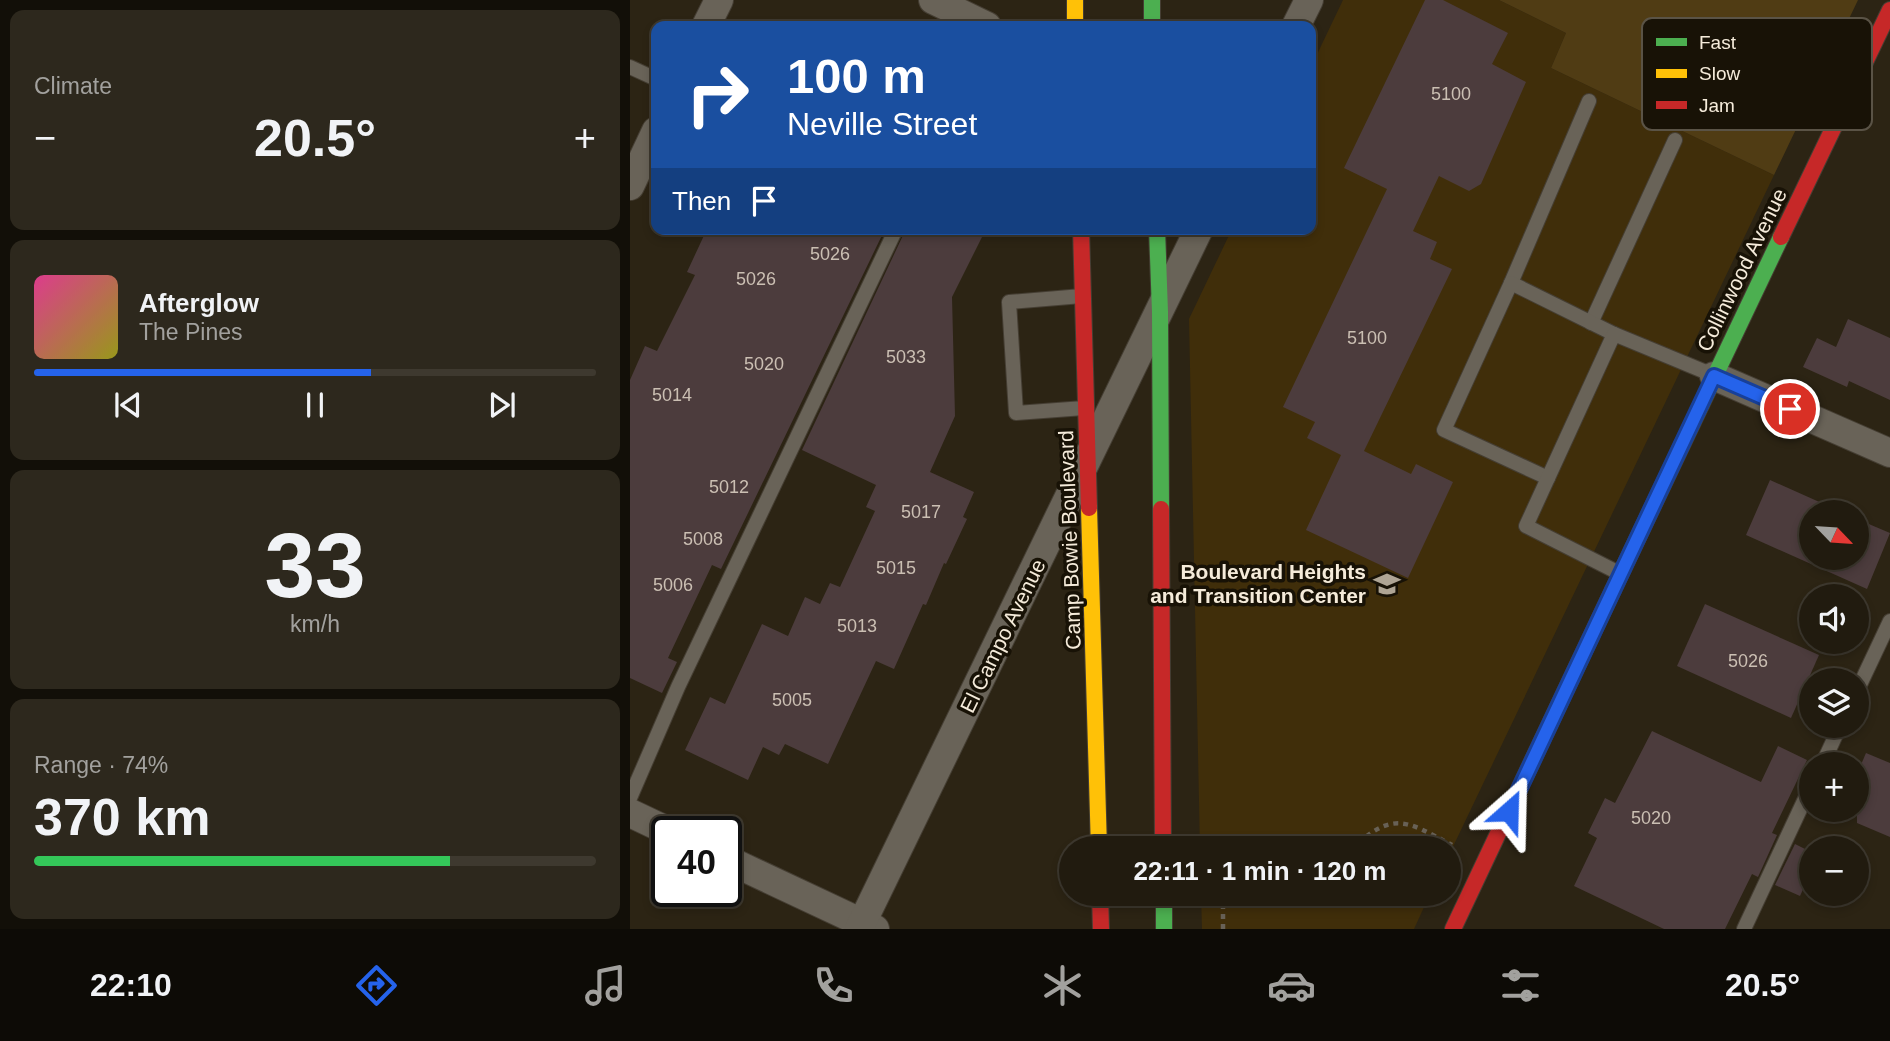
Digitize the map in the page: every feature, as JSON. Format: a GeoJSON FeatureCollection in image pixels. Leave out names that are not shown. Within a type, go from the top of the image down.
{"type":"FeatureCollection","features":[{"type":"Feature","properties":{"kind":"main road"},"geometry":{"type":"LineString","coordinates":[[1074,0],[1075,21]]}},
{"type":"Feature","properties":{"kind":"main road"},"geometry":{"type":"LineString","coordinates":[[1152,0],[1152,21]]}},
{"type":"Feature","properties":{"kind":"main road","name":"Collinwood Avenue"},"geometry":{"type":"LineString","coordinates":[[1872,47],[1890,10]]}},
{"type":"Feature","properties":{"kind":"main road","name":"Collinwood Avenue"},"geometry":{"type":"LineString","coordinates":[[1453,929],[1832,130]]}},
{"type":"Feature","properties":{"kind":"main road","name":"Camp Bowie Boulevard"},"geometry":{"type":"LineString","coordinates":[[1082,235],[1099,836]]}},
{"type":"Feature","properties":{"kind":"main road"},"geometry":{"type":"LineString","coordinates":[[1157,235],[1164,836]]}},
{"type":"Feature","properties":{"kind":"main road"},"geometry":{"type":"LineString","coordinates":[[1100,906],[1101,929]]}},
{"type":"Feature","properties":{"kind":"main road"},"geometry":{"type":"LineString","coordinates":[[1164,906],[1164,929]]}},
{"type":"Feature","properties":{"kind":"street"},"geometry":{"type":"LineString","coordinates":[[708,21],[719,0]]}},
{"type":"Feature","properties":{"kind":"street"},"geometry":{"type":"LineString","coordinates":[[933,0],[977,21]]}},
{"type":"Feature","properties":{"kind":"street"},"geometry":{"type":"LineString","coordinates":[[1298,21],[1309,0]]}},
{"type":"Feature","properties":{"kind":"street"},"geometry":{"type":"LineString","coordinates":[[630,186],[651,142]]}},
{"type":"Feature","properties":{"kind":"street","name":"El Campo Avenue"},"geometry":{"type":"LineString","coordinates":[[865,927],[1196,235]]}},
{"type":"Feature","properties":{"kind":"street"},"geometry":{"type":"LineString","coordinates":[[1714,376],[1890,453]]}},
{"type":"Feature","properties":{"kind":"street"},"geometry":{"type":"LineString","coordinates":[[630,813],[651,823]]}},
{"type":"Feature","properties":{"kind":"street"},"geometry":{"type":"LineString","coordinates":[[742,867],[865,927]]}},
{"type":"Feature","properties":{"kind":"lane"},"geometry":{"type":"LineString","coordinates":[[630,66],[651,76]]}},
{"type":"Feature","properties":{"kind":"lane"},"geometry":{"type":"LineString","coordinates":[[1548,478],[1444,430],[1589,101]]}},
{"type":"Feature","properties":{"kind":"lane"},"geometry":{"type":"LineString","coordinates":[[1591,323],[1675,140]]}},
{"type":"Feature","properties":{"kind":"lane"},"geometry":{"type":"LineString","coordinates":[[630,798],[678,687],[893,235]]}},
{"type":"Feature","properties":{"kind":"lane"},"geometry":{"type":"LineString","coordinates":[[1511,283],[1614,334],[1714,376]]}},
{"type":"Feature","properties":{"kind":"lane"},"geometry":{"type":"LineString","coordinates":[[1084,295],[1009,302],[1016,413],[1087,407]]}},
{"type":"Feature","properties":{"kind":"lane"},"geometry":{"type":"LineString","coordinates":[[1614,334],[1526,526],[1621,573]]}},
{"type":"Feature","properties":{"kind":"lane"},"geometry":{"type":"LineString","coordinates":[[1868,668],[1890,621]]}},
{"type":"Feature","properties":{"kind":"lane"},"geometry":{"type":"LineString","coordinates":[[1744,929],[1799,812]]}},
{"type":"Feature","properties":{"kind":"path"},"geometry":{"type":"LineString","coordinates":[[1368,836],[1382,825],[1404,822],[1432,836]]}},
{"type":"Feature","properties":{"kind":"path"},"geometry":{"type":"LineString","coordinates":[[1461,850],[1485,862]]}},
{"type":"Feature","properties":{"kind":"path"},"geometry":{"type":"LineString","coordinates":[[1223,906],[1223,929]]}},
{"type":"Feature","properties":{"kind":"shaded area","name":"Boulevard Heights and Transition Center"},"geometry":{"type":"Polygon","coordinates":[[[1343,0],[1499,0],[1566,33],[1551,68],[1642,112],[1642,130],[1680,130],[1774,175],[1458,836],[1200,836],[1189,319],[1229,235],[1316,235],[1316,57],[1343,0]]]}},
{"type":"Feature","properties":{"kind":"shaded area"},"geometry":{"type":"Polygon","coordinates":[[[1499,0],[1858,0],[1849,18],[1642,18],[1642,112],[1551,68],[1566,33],[1499,0]]]}},
{"type":"Feature","properties":{"kind":"shaded area"},"geometry":{"type":"Polygon","coordinates":[[[1680,130],[1796,130],[1774,175],[1680,130]]]}},
{"type":"Feature","properties":{"kind":"shaded area"},"geometry":{"type":"Polygon","coordinates":[[[1201,906],[1425,906],[1414,929],[1202,929],[1201,906]]]}},
{"type":"Feature","properties":{"kind":"building"},"geometry":{"type":"Polygon","coordinates":[[[1425,0],[1443,0],[1508,33],[1492,64],[1526,82],[1481,184],[1469,191],[1439,176],[1413,231],[1437,242],[1430,259],[1452,269],[1364,451],[1411,474],[1416,464],[1453,482],[1408,578],[1306,530],[1341,455],[1307,438],[1315,422],[1283,407],[1387,189],[1344,168],[1425,0]]]}},
{"type":"Feature","properties":{"kind":"building"},"geometry":{"type":"Polygon","coordinates":[[[704,235],[882,235],[721,569],[712,565],[668,658],[677,662],[662,693],[630,678],[630,380],[645,346],[657,351],[695,275],[687,272],[704,235]]]}},
{"type":"Feature","properties":{"kind":"building"},"geometry":{"type":"Polygon","coordinates":[[[903,235],[983,235],[952,297],[955,416],[930,472],[974,492],[963,517],[967,519],[926,605],[923,604],[894,669],[876,661],[828,764],[785,744],[779,755],[763,747],[748,780],[685,750],[710,697],[725,704],[762,624],[788,636],[805,597],[820,604],[830,583],[840,587],[875,511],[866,507],[876,485],[802,450],[903,235]]]}},
{"type":"Feature","properties":{"kind":"building"},"geometry":{"type":"Polygon","coordinates":[[[1848,319],[1890,338],[1890,400],[1849,381],[1847,387],[1803,367],[1817,338],[1836,347],[1848,319]]]}},
{"type":"Feature","properties":{"kind":"building"},"geometry":{"type":"Polygon","coordinates":[[[1770,480],[1815,500],[1799,500],[1799,559],[1746,535],[1770,480]]]}},
{"type":"Feature","properties":{"kind":"building"},"geometry":{"type":"Polygon","coordinates":[[[1869,524],[1890,533],[1869,584],[1856,584],[1824,570],[1869,570],[1869,524]]]}},
{"type":"Feature","properties":{"kind":"building"},"geometry":{"type":"Polygon","coordinates":[[[1705,604],[1799,646],[1799,654],[1819,655],[1813,668],[1799,668],[1799,700],[1791,718],[1677,666],[1705,604]]]}},
{"type":"Feature","properties":{"kind":"building"},"geometry":{"type":"Polygon","coordinates":[[[1652,731],[1761,782],[1778,746],[1799,756],[1799,777],[1772,833],[1777,835],[1758,877],[1752,874],[1725,929],[1664,929],[1574,886],[1597,838],[1588,833],[1605,798],[1615,803],[1652,731]]]}},
{"type":"Feature","properties":{"kind":"building"},"geometry":{"type":"Polygon","coordinates":[[[1869,754],[1890,763],[1890,837],[1857,823],[1869,822],[1869,754]]]}},
{"type":"Feature","properties":{"kind":"building"},"geometry":{"type":"Polygon","coordinates":[[[1795,844],[1799,846],[1799,896],[1775,885],[1795,844]]]}},
{"type":"Feature","properties":{"kind":"traffic: fast"},"geometry":{"type":"LineString","coordinates":[[1152,0],[1152,21]]}},
{"type":"Feature","properties":{"kind":"traffic: fast"},"geometry":{"type":"LineString","coordinates":[[1157,235],[1161,509]]}},
{"type":"Feature","properties":{"kind":"traffic: fast"},"geometry":{"type":"LineString","coordinates":[[1613,590],[1781,237]]}},
{"type":"Feature","properties":{"kind":"traffic: fast"},"geometry":{"type":"LineString","coordinates":[[1164,906],[1164,929]]}},
{"type":"Feature","properties":{"kind":"traffic: slow"},"geometry":{"type":"LineString","coordinates":[[1075,0],[1075,21]]}},
{"type":"Feature","properties":{"kind":"traffic: slow"},"geometry":{"type":"LineString","coordinates":[[1089,508],[1099,836]]}},
{"type":"Feature","properties":{"kind":"traffic: jam"},"geometry":{"type":"LineString","coordinates":[[1872,47],[1890,10]]}},
{"type":"Feature","properties":{"kind":"traffic: jam"},"geometry":{"type":"LineString","coordinates":[[1781,237],[1832,130]]}},
{"type":"Feature","properties":{"kind":"traffic: jam"},"geometry":{"type":"LineString","coordinates":[[1081,235],[1089,508]]}},
{"type":"Feature","properties":{"kind":"traffic: jam"},"geometry":{"type":"LineString","coordinates":[[1161,509],[1163,836]]}},
{"type":"Feature","properties":{"kind":"traffic: jam"},"geometry":{"type":"LineString","coordinates":[[1453,929],[1613,590]]}},
{"type":"Feature","properties":{"kind":"traffic: jam"},"geometry":{"type":"LineString","coordinates":[[1100,906],[1101,929]]}},
{"type":"Feature","properties":{"kind":"place","name":"Boulevard Heights and Transition Center"},"geometry":{"type":"Point","coordinates":[1387,584]}},
{"type":"Feature","properties":{"kind":"route"},"geometry":{"type":"LineString","coordinates":[[1509,811],[1714,376],[1790,409]]}}]}
